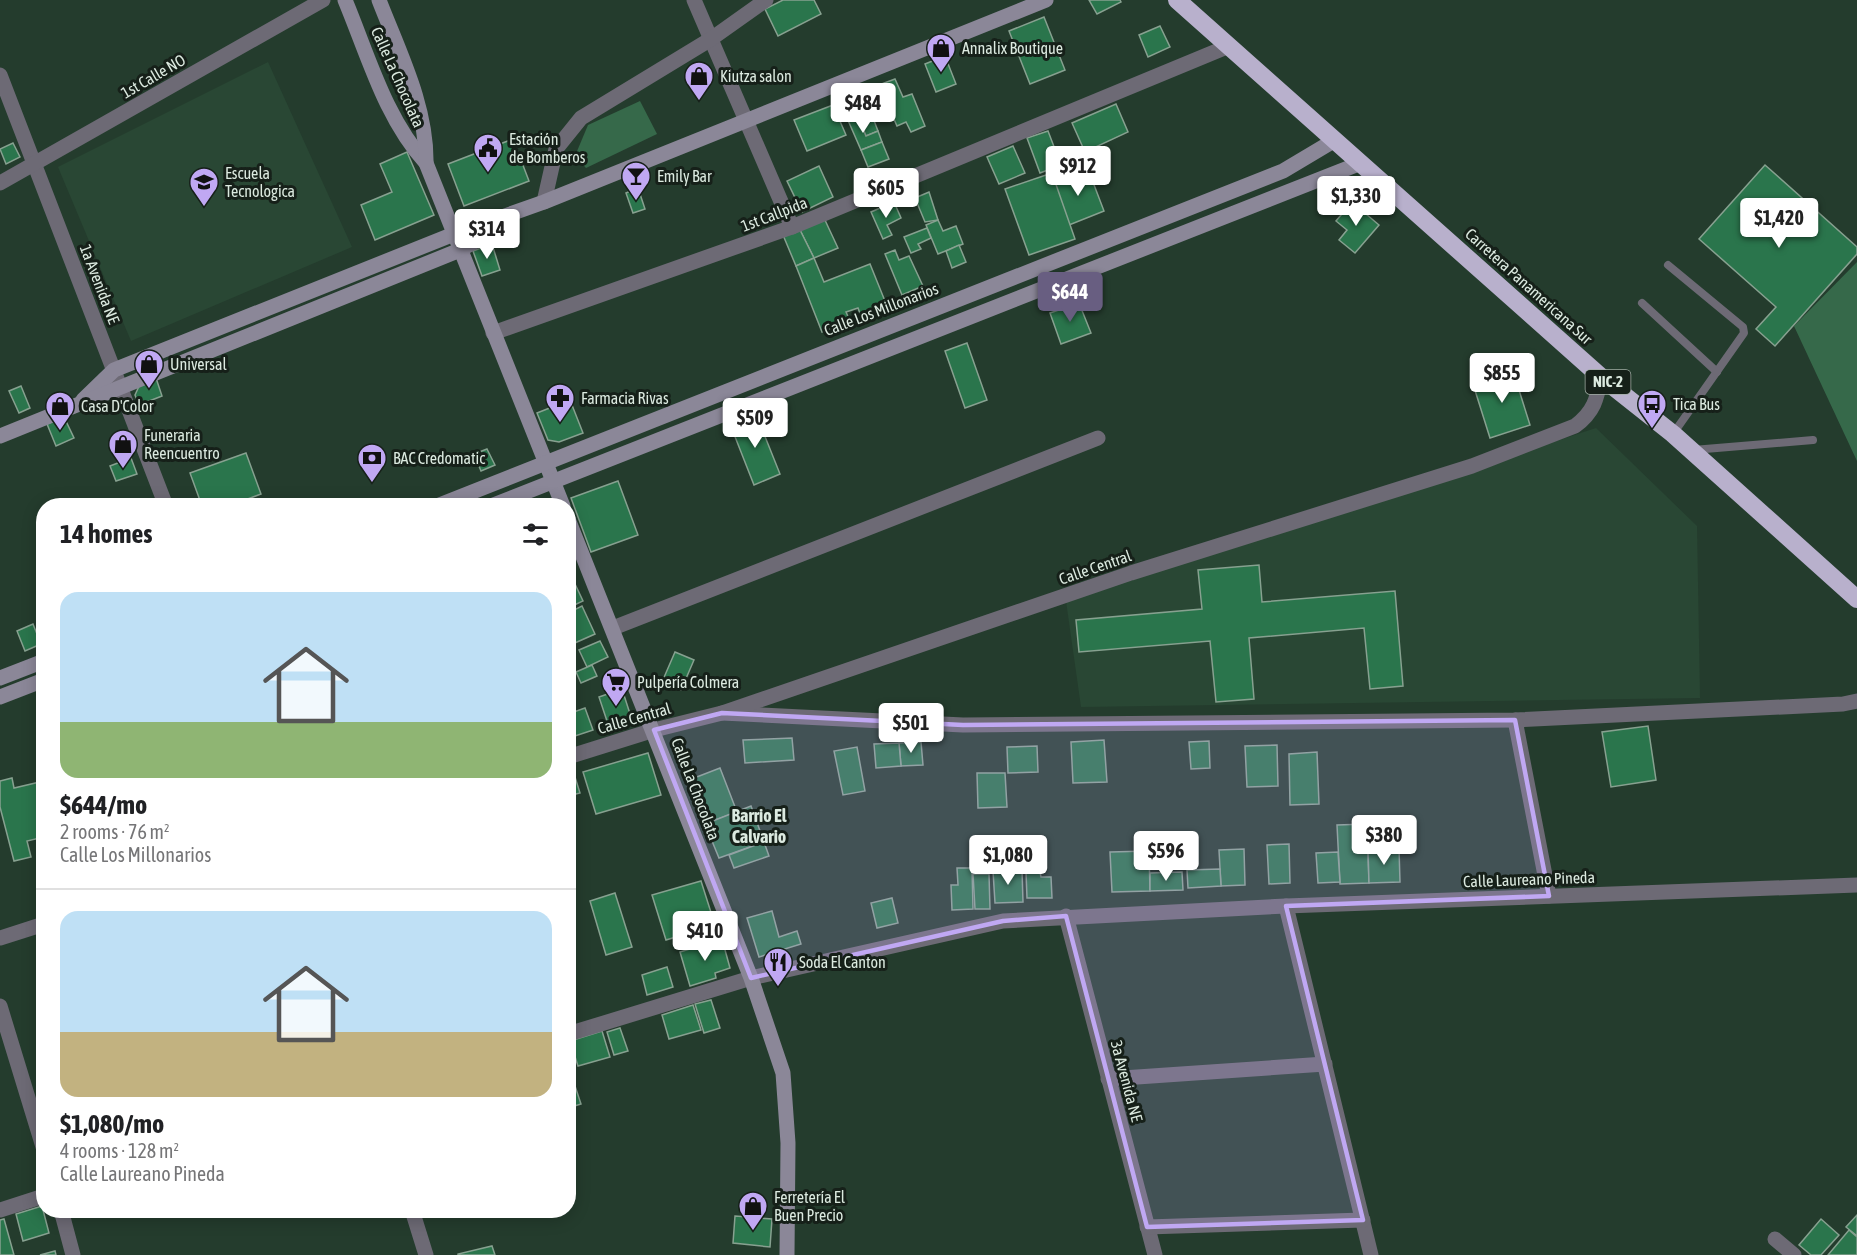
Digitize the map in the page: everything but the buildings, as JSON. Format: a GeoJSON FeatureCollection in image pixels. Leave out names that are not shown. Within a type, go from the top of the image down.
{"type":"FeatureCollection","features":[{"type":"Feature","properties":{"kind":"highway","name":"Carretera Panamericana Sur"},"geometry":{"type":"LineString","coordinates":[[1177,0],[1601,377],[1692,450],[1857,599]]}},
{"type":"Feature","properties":{"kind":"street","name":"1st Calle NO"},"geometry":{"type":"LineString","coordinates":[[0,183],[323,0]]}},
{"type":"Feature","properties":{"kind":"street","name":"Calle La Chocolata"},"geometry":{"type":"LineString","coordinates":[[345,0],[397,124],[410,145],[426,163],[560,498]]}},
{"type":"Feature","properties":{"kind":"street","name":"Calle La Chocolata"},"geometry":{"type":"LineString","coordinates":[[379,0],[421,113],[426,139],[426,163]]}},
{"type":"Feature","properties":{"kind":"street"},"geometry":{"type":"LineString","coordinates":[[694,0],[748,120],[792,227]]}},
{"type":"Feature","properties":{"kind":"street"},"geometry":{"type":"LineString","coordinates":[[0,436],[120,385],[460,250],[544,202],[556,149],[580,118],[711,39],[766,0]]}},
{"type":"Feature","properties":{"kind":"street"},"geometry":{"type":"LineString","coordinates":[[83,400],[114,370],[454,234],[544,202],[1046,0]]}},
{"type":"Feature","properties":{"kind":"street","name":"1st Callpida"},"geometry":{"type":"LineString","coordinates":[[493,333],[792,227],[1229,46]]}},
{"type":"Feature","properties":{"kind":"street","name":"1a Avenida NE"},"geometry":{"type":"LineString","coordinates":[[0,75],[163,498]]}},
{"type":"Feature","properties":{"kind":"street","name":"Calle Los Millonarios"},"geometry":{"type":"LineString","coordinates":[[457,498],[1283,171],[1335,140]]}},
{"type":"Feature","properties":{"kind":"street"},"geometry":{"type":"LineString","coordinates":[[512,498],[1361,163]]}},
{"type":"Feature","properties":{"kind":"street","name":"Calle Central"},"geometry":{"type":"LineString","coordinates":[[576,754],[722,712],[1131,573],[1472,466],[1575,426],[1588,416],[1597,402],[1601,377]]}},
{"type":"Feature","properties":{"kind":"street"},"geometry":{"type":"LineString","coordinates":[[613,628],[1098,438]]}},
{"type":"Feature","properties":{"kind":"street","name":"Calle La Chocolata"},"geometry":{"type":"LineString","coordinates":[[576,538],[751,978],[783,1073],[788,1143],[787,1255]]}},
{"type":"Feature","properties":{"kind":"street"},"geometry":{"type":"LineString","coordinates":[[0,678],[36,664]]}},
{"type":"Feature","properties":{"kind":"street"},"geometry":{"type":"LineString","coordinates":[[0,697],[36,683]]}},
{"type":"Feature","properties":{"kind":"street"},"geometry":{"type":"LineString","coordinates":[[722,712],[963,725],[1515,720],[1843,704],[1857,701]]}},
{"type":"Feature","properties":{"kind":"street"},"geometry":{"type":"LineString","coordinates":[[1515,720],[1549,896]]}},
{"type":"Feature","properties":{"kind":"street","name":"Calle Laureano Pineda"},"geometry":{"type":"LineString","coordinates":[[576,1032],[751,978],[1003,921],[1286,906],[1857,885]]}},
{"type":"Feature","properties":{"kind":"street"},"geometry":{"type":"LineString","coordinates":[[1286,906],[1371,1255]]}},
{"type":"Feature","properties":{"kind":"street","name":"3a Avenida NE"},"geometry":{"type":"LineString","coordinates":[[1066,916],[1155,1255]]}},
{"type":"Feature","properties":{"kind":"street"},"geometry":{"type":"LineString","coordinates":[[0,938],[36,927]]}},
{"type":"Feature","properties":{"kind":"street"},"geometry":{"type":"LineString","coordinates":[[0,1006],[36,1124]]}},
{"type":"Feature","properties":{"kind":"street"},"geometry":{"type":"LineString","coordinates":[[1108,1079],[1325,1064]]}},
{"type":"Feature","properties":{"kind":"street"},"geometry":{"type":"LineString","coordinates":[[0,1210],[36,1199]]}},
{"type":"Feature","properties":{"kind":"street"},"geometry":{"type":"LineString","coordinates":[[63,1218],[73,1255]]}},
{"type":"Feature","properties":{"kind":"street"},"geometry":{"type":"LineString","coordinates":[[414,1218],[426,1255]]}},
{"type":"Feature","properties":{"kind":"street"},"geometry":{"type":"LineString","coordinates":[[1147,1227],[1363,1220]]}},
{"type":"Feature","properties":{"kind":"street"},"geometry":{"type":"LineString","coordinates":[[1774,1239],[1794,1255]]}},
{"type":"Feature","properties":{"kind":"lane"},"geometry":{"type":"LineString","coordinates":[[1668,265],[1743,327],[1744,333],[1673,434]]}},
{"type":"Feature","properties":{"kind":"lane"},"geometry":{"type":"LineString","coordinates":[[1642,303],[1717,372]]}},
{"type":"Feature","properties":{"kind":"lane"},"geometry":{"type":"LineString","coordinates":[[1692,450],[1813,440]]}},
{"type":"Feature","properties":{"kind":"highlighted area"},"geometry":{"type":"Polygon","coordinates":[[[722,713],[963,725],[1515,720],[1549,896],[1286,906],[1363,1220],[1147,1227],[1066,916],[1003,921],[751,978],[654,730],[722,713]]]}},
{"type":"Feature","properties":{"kind":"shaded area","name":"Escuela Tecnologica"},"geometry":{"type":"Polygon","coordinates":[[[268,62],[352,247],[131,341],[58,167],[268,62]]]}},
{"type":"Feature","properties":{"kind":"shaded area"},"geometry":{"type":"Polygon","coordinates":[[[640,101],[657,134],[586,168],[575,156],[588,125],[640,101]]]}},
{"type":"Feature","properties":{"kind":"shaded area"},"geometry":{"type":"Polygon","coordinates":[[[1857,262],[1857,461],[1794,326],[1857,262]]]}},
{"type":"Feature","properties":{"kind":"shaded area"},"geometry":{"type":"Polygon","coordinates":[[[1596,428],[1697,526],[1700,698],[1081,707],[1066,601],[1596,428]]]}},
{"type":"Feature","properties":{"kind":"place","name":"Annalix Boutique"},"geometry":{"type":"Point","coordinates":[941,74]}},
{"type":"Feature","properties":{"kind":"place","name":"Kiutza salon"},"geometry":{"type":"Point","coordinates":[699,102]}},
{"type":"Feature","properties":{"kind":"place","name":"Estación de Bomberos"},"geometry":{"type":"Point","coordinates":[488,174]}},
{"type":"Feature","properties":{"kind":"place","name":"Emily Bar"},"geometry":{"type":"Point","coordinates":[636,202]}},
{"type":"Feature","properties":{"kind":"place","name":"Escuela Tecnologica"},"geometry":{"type":"Point","coordinates":[204,208]}},
{"type":"Feature","properties":{"kind":"place","name":"Universal"},"geometry":{"type":"Point","coordinates":[149,390]}},
{"type":"Feature","properties":{"kind":"place","name":"Farmacia Rivas"},"geometry":{"type":"Point","coordinates":[560,424]}},
{"type":"Feature","properties":{"kind":"place","name":"Tica Bus"},"geometry":{"type":"Point","coordinates":[1652,430]}},
{"type":"Feature","properties":{"kind":"place","name":"Casa D'Color"},"geometry":{"type":"Point","coordinates":[60,432]}},
{"type":"Feature","properties":{"kind":"place","name":"Funeraria Reencuentro"},"geometry":{"type":"Point","coordinates":[123,470]}},
{"type":"Feature","properties":{"kind":"place","name":"BAC Credomatic"},"geometry":{"type":"Point","coordinates":[372,484]}},
{"type":"Feature","properties":{"kind":"place","name":"Pulpería Colmera"},"geometry":{"type":"Point","coordinates":[616,708]}},
{"type":"Feature","properties":{"kind":"place","name":"Soda El Canton"},"geometry":{"type":"Point","coordinates":[778,988]}},
{"type":"Feature","properties":{"kind":"place","name":"Ferretería El Buen Precio"},"geometry":{"type":"Point","coordinates":[753,1232]}},
{"type":"Feature","properties":{"kind":"district","name":"Barrio El Calvario"},"geometry":{"type":"Point","coordinates":[759,826]}}]}
